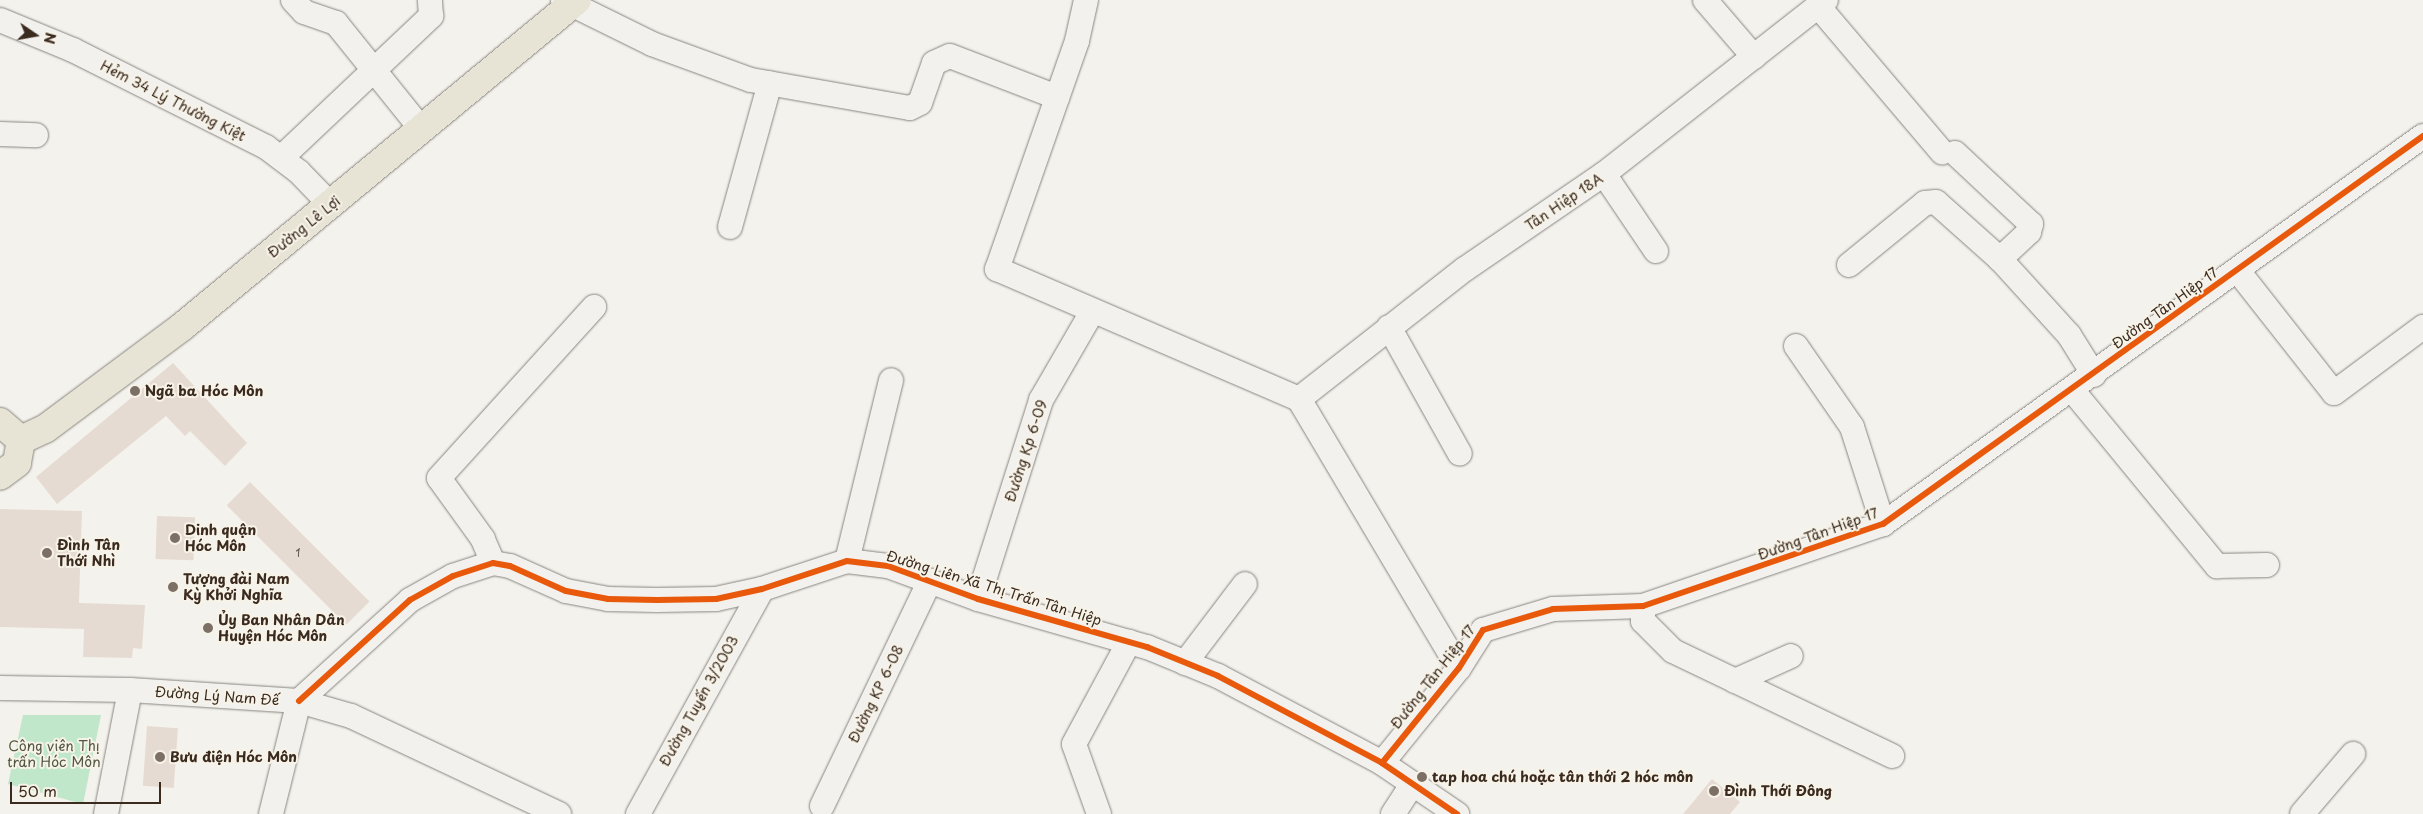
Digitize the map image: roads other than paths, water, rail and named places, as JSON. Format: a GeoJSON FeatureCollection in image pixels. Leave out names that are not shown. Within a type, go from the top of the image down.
{"type":"FeatureCollection","features":[{"type":"Feature","properties":{"kind":"main road","name":"Đường Lê Lợi"},"geometry":{"type":"LineString","coordinates":[[21,440],[45,428],[183,326],[422,130],[570,2]]}},
{"type":"Feature","properties":{"kind":"main road"},"geometry":{"type":"LineString","coordinates":[[0,422],[21,440],[17,463],[0,476]]}},
{"type":"Feature","properties":{"kind":"street"},"geometry":{"type":"LineString","coordinates":[[294,0],[304,12],[324,9],[422,130]]}},
{"type":"Feature","properties":{"kind":"street"},"geometry":{"type":"LineString","coordinates":[[281,158],[431,16],[430,0]]}},
{"type":"Feature","properties":{"kind":"street"},"geometry":{"type":"LineString","coordinates":[[1086,0],[1057,97],[997,269],[1092,312],[1299,399],[1459,668]]}},
{"type":"Feature","properties":{"kind":"street"},"geometry":{"type":"LineString","coordinates":[[1705,0],[1754,57]]}},
{"type":"Feature","properties":{"kind":"street"},"geometry":{"type":"LineString","coordinates":[[570,2],[669,51],[770,83],[910,108],[920,103],[934,62],[950,56],[1057,97]]}},
{"type":"Feature","properties":{"kind":"street"},"geometry":{"type":"LineString","coordinates":[[1822,3],[1948,153],[2031,224],[2029,232],[2000,259]]}},
{"type":"Feature","properties":{"kind":"street","name":"Tân Hiệp 18A"},"geometry":{"type":"LineString","coordinates":[[1299,399],[1389,327],[1604,174],[1822,3]]}},
{"type":"Feature","properties":{"kind":"street","name":"Hẻm 34 Lý Thường Kiệt"},"geometry":{"type":"LineString","coordinates":[[0,20],[73,50],[281,158],[331,206]]}},
{"type":"Feature","properties":{"kind":"street"},"geometry":{"type":"LineString","coordinates":[[730,228],[770,83]]}},
{"type":"Feature","properties":{"kind":"street"},"geometry":{"type":"LineString","coordinates":[[0,134],[36,135]]}},
{"type":"Feature","properties":{"kind":"street","name":"Đường Tân Hiệp 17"},"geometry":{"type":"LineString","coordinates":[[1382,763],[1459,668],[1483,630],[1553,609],[1643,606],[1883,524],[2073,391],[2423,136]]}},
{"type":"Feature","properties":{"kind":"street"},"geometry":{"type":"LineString","coordinates":[[1604,174],[1656,251]]}},
{"type":"Feature","properties":{"kind":"street"},"geometry":{"type":"LineString","coordinates":[[1850,265],[1931,202],[1948,210],[2000,259],[2069,335],[2094,375]]}},
{"type":"Feature","properties":{"kind":"street"},"geometry":{"type":"LineString","coordinates":[[2238,271],[2334,392],[2423,327]]}},
{"type":"Feature","properties":{"kind":"street"},"geometry":{"type":"LineString","coordinates":[[492,564],[483,539],[439,478],[594,307]]}},
{"type":"Feature","properties":{"kind":"street","name":"Đường Kp 6-09"},"geometry":{"type":"LineString","coordinates":[[978,599],[1041,400],[1092,312]]}},
{"type":"Feature","properties":{"kind":"street"},"geometry":{"type":"LineString","coordinates":[[1389,327],[1460,454]]}},
{"type":"Feature","properties":{"kind":"street"},"geometry":{"type":"LineString","coordinates":[[1796,346],[1852,427],[1883,524]]}},
{"type":"Feature","properties":{"kind":"street"},"geometry":{"type":"LineString","coordinates":[[847,561],[891,380]]}},
{"type":"Feature","properties":{"kind":"street"},"geometry":{"type":"LineString","coordinates":[[2073,391],[2217,566],[2266,565]]}},
{"type":"Feature","properties":{"kind":"street","name":"Đường Liên Xã Thị Trấn Tân Hiệp"},"geometry":{"type":"LineString","coordinates":[[299,701],[410,600],[453,576],[492,564],[510,566],[566,591],[608,599],[716,599],[762,589],[847,561],[888,566],[978,599],[1130,642],[1185,663],[1274,703],[1382,763],[1411,786],[1457,814]]}},
{"type":"Feature","properties":{"kind":"street","name":"Đường KP 6-08"},"geometry":{"type":"LineString","coordinates":[[822,806],[930,581]]}},
{"type":"Feature","properties":{"kind":"street"},"geometry":{"type":"LineString","coordinates":[[1185,663],[1244,584]]}},
{"type":"Feature","properties":{"kind":"street","name":"Đường Tuyến 3/2003"},"geometry":{"type":"LineString","coordinates":[[638,814],[762,589]]}},
{"type":"Feature","properties":{"kind":"street"},"geometry":{"type":"LineString","coordinates":[[1643,606],[1643,621],[1673,651],[1892,756]]}},
{"type":"Feature","properties":{"kind":"street"},"geometry":{"type":"LineString","coordinates":[[1099,814],[1074,744],[1130,642]]}},
{"type":"Feature","properties":{"kind":"street"},"geometry":{"type":"LineString","coordinates":[[1736,681],[1791,656]]}},
{"type":"Feature","properties":{"kind":"street","name":"Đường Lý Nam Đế"},"geometry":{"type":"LineString","coordinates":[[0,689],[130,690],[299,701],[351,716],[559,814]]}},
{"type":"Feature","properties":{"kind":"street"},"geometry":{"type":"LineString","coordinates":[[106,814],[130,690]]}},
{"type":"Feature","properties":{"kind":"street"},"geometry":{"type":"LineString","coordinates":[[271,814],[299,701]]}},
{"type":"Feature","properties":{"kind":"street"},"geometry":{"type":"LineString","coordinates":[[2302,814],[2353,754]]}},
{"type":"Feature","properties":{"kind":"street"},"geometry":{"type":"LineString","coordinates":[[1393,814],[1411,786]]}},
{"type":"Feature","properties":{"kind":"place","name":"Ngã ba Hóc Môn"},"geometry":{"type":"Point","coordinates":[135,391]}},
{"type":"Feature","properties":{"kind":"place","name":"Dinh quận Hóc Môn"},"geometry":{"type":"Point","coordinates":[175,538]}},
{"type":"Feature","properties":{"kind":"place","name":"Đình Tân Thới Nhì"},"geometry":{"type":"Point","coordinates":[47,553]}},
{"type":"Feature","properties":{"kind":"place","name":"Tượng đài Nam Kỳ Khởi Nghĩa"},"geometry":{"type":"Point","coordinates":[173,587]}},
{"type":"Feature","properties":{"kind":"place","name":"Ủy Ban Nhân Dân Huyện Hóc Môn"},"geometry":{"type":"Point","coordinates":[208,628]}},
{"type":"Feature","properties":{"kind":"place","name":"Bưu điện Hóc Môn"},"geometry":{"type":"Point","coordinates":[160,757]}},
{"type":"Feature","properties":{"kind":"place","name":"tap hoa chú hoặc tân thới 2 hóc môn"},"geometry":{"type":"Point","coordinates":[1422,777]}},
{"type":"Feature","properties":{"kind":"place","name":"Đình Thới Đông"},"geometry":{"type":"Point","coordinates":[1714,791]}},
{"type":"Feature","properties":{"kind":"park label","name":"Công viên Thị trấn Hóc Môn"},"geometry":{"type":"Point","coordinates":[54,754]}}]}
